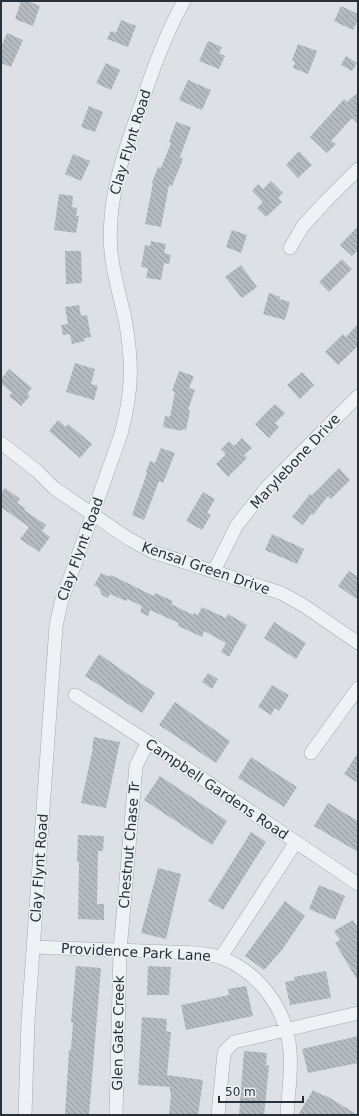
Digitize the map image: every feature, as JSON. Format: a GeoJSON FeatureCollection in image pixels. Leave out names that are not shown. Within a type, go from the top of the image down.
{"type":"FeatureCollection","features":[{"type":"Feature","properties":{"kind":"street","name":"Clay Flynt Road"},"geometry":{"type":"LineString","coordinates":[[25,1115],[28,1020],[56,626],[61,603],[121,434],[130,391],[131,369],[129,343],[115,283],[111,253],[111,207],[116,181],[139,109],[172,22],[184,1]]}},
{"type":"Feature","properties":{"kind":"street"},"geometry":{"type":"LineString","coordinates":[[290,248],[303,226],[358,169]]}},
{"type":"Feature","properties":{"kind":"street","name":"Marylebone Drive"},"geometry":{"type":"LineString","coordinates":[[214,571],[237,525],[267,487],[358,396]]}},
{"type":"Feature","properties":{"kind":"street","name":"Kensal Green Drive"},"geometry":{"type":"LineString","coordinates":[[1,443],[37,471],[54,488],[132,542],[153,552],[281,593],[303,605],[358,643]]}},
{"type":"Feature","properties":{"kind":"street"},"geometry":{"type":"LineString","coordinates":[[311,753],[358,688]]}},
{"type":"Feature","properties":{"kind":"street","name":"Campbell Gardens Road"},"geometry":{"type":"LineString","coordinates":[[75,695],[148,742],[358,884]]}},
{"type":"Feature","properties":{"kind":"street","name":"Chestnut Chase Tr"},"geometry":{"type":"LineString","coordinates":[[120,951],[136,766],[148,742]]}},
{"type":"Feature","properties":{"kind":"street"},"geometry":{"type":"LineString","coordinates":[[221,957],[296,842]]}},
{"type":"Feature","properties":{"kind":"street","name":"Providence Park Lane"},"geometry":{"type":"LineString","coordinates":[[33,947],[198,953],[221,957],[248,973],[261,984],[273,999],[279,1009],[286,1029],[290,1051],[287,1115]]}},
{"type":"Feature","properties":{"kind":"street","name":"Glen Gate Creek"},"geometry":{"type":"LineString","coordinates":[[116,1115],[120,951]]}},
{"type":"Feature","properties":{"kind":"street"},"geometry":{"type":"LineString","coordinates":[[218,1115],[224,1053],[230,1045],[239,1040],[358,1013]]}},
{"type":"Feature","properties":{"kind":"building"},"geometry":{"type":"Polygon","coordinates":[[[21,1],[27,1],[40,6],[33,26],[15,19],[21,1]]]}},
{"type":"Feature","properties":{"kind":"building"},"geometry":{"type":"Polygon","coordinates":[[[341,6],[358,14],[358,20],[353,30],[334,21],[341,6]]]}},
{"type":"Feature","properties":{"kind":"building"},"geometry":{"type":"Polygon","coordinates":[[[121,20],[136,26],[128,47],[107,39],[111,31],[116,33],[121,20]]]}},
{"type":"Feature","properties":{"kind":"building"},"geometry":{"type":"Polygon","coordinates":[[[7,33],[23,40],[11,67],[1,63],[1,47],[7,33]]]}},
{"type":"Feature","properties":{"kind":"building"},"geometry":{"type":"Polygon","coordinates":[[[208,41],[222,47],[219,53],[225,56],[219,69],[199,61],[208,41]]]}},
{"type":"Feature","properties":{"kind":"building"},"geometry":{"type":"Polygon","coordinates":[[[298,44],[317,51],[308,74],[293,68],[295,62],[292,60],[298,44]]]}},
{"type":"Feature","properties":{"kind":"building"},"geometry":{"type":"Polygon","coordinates":[[[346,56],[357,63],[352,71],[341,65],[346,56]]]}},
{"type":"Feature","properties":{"kind":"building"},"geometry":{"type":"Polygon","coordinates":[[[106,63],[120,70],[111,90],[96,83],[106,63]]]}},
{"type":"Feature","properties":{"kind":"building"},"geometry":{"type":"Polygon","coordinates":[[[188,80],[211,90],[202,110],[179,100],[188,80]]]}},
{"type":"Feature","properties":{"kind":"building"},"geometry":{"type":"Polygon","coordinates":[[[358,92],[358,124],[352,118],[331,141],[336,144],[327,153],[310,137],[344,99],[347,102],[358,92]]]}},
{"type":"Feature","properties":{"kind":"building"},"geometry":{"type":"Polygon","coordinates":[[[89,106],[103,112],[95,132],[81,127],[89,106]]]}},
{"type":"Feature","properties":{"kind":"building"},"geometry":{"type":"Polygon","coordinates":[[[176,122],[191,127],[180,157],[183,159],[172,186],[169,185],[161,227],[145,224],[152,182],[158,167],[161,168],[171,143],[169,142],[176,122]]]}},
{"type":"Feature","properties":{"kind":"building"},"geometry":{"type":"Polygon","coordinates":[[[299,151],[312,165],[298,178],[286,165],[299,151]]]}},
{"type":"Feature","properties":{"kind":"building"},"geometry":{"type":"Polygon","coordinates":[[[73,154],[90,161],[81,181],[65,174],[73,154]]]}},
{"type":"Feature","properties":{"kind":"building"},"geometry":{"type":"Polygon","coordinates":[[[271,181],[283,193],[278,198],[282,202],[266,217],[257,208],[263,202],[252,191],[258,184],[263,189],[271,181]]]}},
{"type":"Feature","properties":{"kind":"building"},"geometry":{"type":"Polygon","coordinates":[[[59,194],[73,196],[72,207],[77,208],[76,216],[79,216],[76,233],[54,230],[59,194]]]}},
{"type":"Feature","properties":{"kind":"building"},"geometry":{"type":"Polygon","coordinates":[[[358,226],[358,250],[352,256],[340,245],[358,226]]]}},
{"type":"Feature","properties":{"kind":"building"},"geometry":{"type":"Polygon","coordinates":[[[232,230],[247,235],[241,253],[226,247],[232,230]]]}},
{"type":"Feature","properties":{"kind":"building"},"geometry":{"type":"Polygon","coordinates":[[[151,241],[166,244],[164,253],[171,255],[169,264],[164,263],[161,280],[146,278],[148,268],[141,267],[145,245],[150,246],[151,241]]]}},
{"type":"Feature","properties":{"kind":"building"},"geometry":{"type":"Polygon","coordinates":[[[65,251],[81,251],[82,283],[66,284],[65,251]]]}},
{"type":"Feature","properties":{"kind":"building"},"geometry":{"type":"Polygon","coordinates":[[[342,259],[352,269],[329,292],[319,282],[342,259]]]}},
{"type":"Feature","properties":{"kind":"building"},"geometry":{"type":"Polygon","coordinates":[[[241,265],[257,287],[242,298],[225,277],[241,265]]]}},
{"type":"Feature","properties":{"kind":"building"},"geometry":{"type":"Polygon","coordinates":[[[269,293],[280,297],[279,299],[290,302],[285,320],[263,314],[269,293]]]}},
{"type":"Feature","properties":{"kind":"building"},"geometry":{"type":"Polygon","coordinates":[[[79,305],[81,316],[87,315],[91,337],[84,338],[85,341],[72,344],[70,334],[63,335],[61,325],[68,324],[65,307],[79,305]]]}},
{"type":"Feature","properties":{"kind":"building"},"geometry":{"type":"Polygon","coordinates":[[[358,324],[358,346],[338,365],[325,352],[343,334],[346,337],[358,324]]]}},
{"type":"Feature","properties":{"kind":"building"},"geometry":{"type":"Polygon","coordinates":[[[75,363],[95,369],[91,384],[98,386],[94,400],[66,392],[75,363]]]}},
{"type":"Feature","properties":{"kind":"building"},"geometry":{"type":"Polygon","coordinates":[[[9,369],[32,388],[27,394],[30,396],[21,406],[9,396],[12,393],[1,383],[1,379],[9,369]]]}},
{"type":"Feature","properties":{"kind":"building"},"geometry":{"type":"Polygon","coordinates":[[[179,371],[194,376],[189,388],[195,390],[188,410],[190,411],[186,430],[182,429],[182,431],[163,427],[165,416],[170,417],[175,392],[172,391],[179,371]]]}},
{"type":"Feature","properties":{"kind":"building"},"geometry":{"type":"Polygon","coordinates":[[[302,372],[314,385],[300,399],[287,385],[302,372]]]}},
{"type":"Feature","properties":{"kind":"building"},"geometry":{"type":"Polygon","coordinates":[[[275,404],[285,413],[275,423],[279,427],[269,438],[255,424],[275,404]]]}},
{"type":"Feature","properties":{"kind":"building"},"geometry":{"type":"Polygon","coordinates":[[[58,420],[66,427],[68,424],[92,444],[80,458],[49,431],[58,420]]]}},
{"type":"Feature","properties":{"kind":"building"},"geometry":{"type":"Polygon","coordinates":[[[242,438],[252,448],[244,455],[247,458],[228,477],[216,464],[226,454],[221,449],[229,441],[234,446],[242,438]]]}},
{"type":"Feature","properties":{"kind":"building"},"geometry":{"type":"Polygon","coordinates":[[[161,448],[175,453],[163,483],[159,481],[144,520],[132,515],[150,461],[155,463],[161,448]]]}},
{"type":"Feature","properties":{"kind":"building"},"geometry":{"type":"Polygon","coordinates":[[[339,468],[350,480],[331,499],[328,496],[303,525],[292,517],[310,494],[312,495],[339,468]]]}},
{"type":"Feature","properties":{"kind":"building"},"geometry":{"type":"Polygon","coordinates":[[[5,488],[20,499],[17,503],[25,508],[24,510],[46,525],[42,531],[50,537],[39,552],[20,539],[29,527],[1,507],[1,493],[5,488]]]}},
{"type":"Feature","properties":{"kind":"building"},"geometry":{"type":"Polygon","coordinates":[[[203,492],[215,499],[207,513],[211,515],[202,530],[186,521],[203,492]]]}},
{"type":"Feature","properties":{"kind":"building"},"geometry":{"type":"Polygon","coordinates":[[[272,534],[304,549],[297,564],[265,550],[272,534]]]}},
{"type":"Feature","properties":{"kind":"building"},"geometry":{"type":"Polygon","coordinates":[[[349,571],[358,577],[358,600],[338,586],[349,571]]]}},
{"type":"Feature","properties":{"kind":"building"},"geometry":{"type":"Polygon","coordinates":[[[101,573],[110,577],[111,575],[154,596],[155,593],[173,601],[171,604],[193,615],[194,613],[198,615],[202,607],[226,618],[228,614],[247,625],[229,657],[221,652],[226,643],[204,631],[202,637],[178,626],[179,623],[150,610],[148,616],[140,612],[142,606],[127,599],[126,601],[110,594],[108,598],[102,595],[99,588],[94,585],[101,573]]]}},
{"type":"Feature","properties":{"kind":"building"},"geometry":{"type":"Polygon","coordinates":[[[274,622],[306,643],[296,659],[264,638],[274,622]]]}},
{"type":"Feature","properties":{"kind":"building"},"geometry":{"type":"Polygon","coordinates":[[[99,654],[155,693],[142,713],[85,676],[99,654]]]}},
{"type":"Feature","properties":{"kind":"building"},"geometry":{"type":"Polygon","coordinates":[[[208,673],[218,679],[212,689],[202,682],[208,673]]]}},
{"type":"Feature","properties":{"kind":"building"},"geometry":{"type":"Polygon","coordinates":[[[272,685],[289,695],[279,711],[275,708],[271,715],[258,707],[272,685]]]}},
{"type":"Feature","properties":{"kind":"building"},"geometry":{"type":"Polygon","coordinates":[[[175,702],[230,741],[216,763],[159,725],[175,702]]]}},
{"type":"Feature","properties":{"kind":"building"},"geometry":{"type":"Polygon","coordinates":[[[94,737],[120,742],[106,808],[81,803],[94,737]]]}},
{"type":"Feature","properties":{"kind":"building"},"geometry":{"type":"Polygon","coordinates":[[[358,753],[358,783],[344,774],[358,753]]]}},
{"type":"Feature","properties":{"kind":"building"},"geometry":{"type":"Polygon","coordinates":[[[251,757],[297,787],[284,807],[238,778],[251,757]]]}},
{"type":"Feature","properties":{"kind":"building"},"geometry":{"type":"Polygon","coordinates":[[[160,776],[227,821],[212,845],[144,800],[160,776]]]}},
{"type":"Feature","properties":{"kind":"building"},"geometry":{"type":"Polygon","coordinates":[[[328,803],[358,821],[358,852],[314,826],[328,803]]]}},
{"type":"Feature","properties":{"kind":"building"},"geometry":{"type":"Polygon","coordinates":[[[251,832],[266,842],[223,910],[208,901],[251,832]]]}},
{"type":"Feature","properties":{"kind":"building"},"geometry":{"type":"Polygon","coordinates":[[[78,835],[104,836],[103,851],[98,851],[97,904],[104,904],[104,920],[78,919],[78,835]]]}},
{"type":"Feature","properties":{"kind":"building"},"geometry":{"type":"Polygon","coordinates":[[[158,868],[181,874],[166,939],[141,933],[158,868]]]}},
{"type":"Feature","properties":{"kind":"building"},"geometry":{"type":"Polygon","coordinates":[[[319,885],[345,896],[335,920],[309,909],[319,885]]]}},
{"type":"Feature","properties":{"kind":"building"},"geometry":{"type":"Polygon","coordinates":[[[285,901],[305,916],[282,950],[264,970],[245,956],[285,901]]]}},
{"type":"Feature","properties":{"kind":"building"},"geometry":{"type":"Polygon","coordinates":[[[353,920],[358,928],[358,981],[335,943],[340,940],[334,931],[353,920]]]}},
{"type":"Feature","properties":{"kind":"building"},"geometry":{"type":"Polygon","coordinates":[[[76,966],[101,968],[89,1115],[65,1115],[76,966]]]}},
{"type":"Feature","properties":{"kind":"building"},"geometry":{"type":"Polygon","coordinates":[[[148,966],[171,967],[169,995],[147,995],[148,966]]]}},
{"type":"Feature","properties":{"kind":"building"},"geometry":{"type":"Polygon","coordinates":[[[326,971],[331,998],[290,1005],[285,982],[295,980],[294,977],[326,971]]]}},
{"type":"Feature","properties":{"kind":"building"},"geometry":{"type":"Polygon","coordinates":[[[246,986],[253,1016],[186,1030],[181,1005],[229,995],[228,989],[246,986]]]}},
{"type":"Feature","properties":{"kind":"building"},"geometry":{"type":"Polygon","coordinates":[[[142,1017],[167,1019],[166,1031],[171,1032],[167,1075],[203,1080],[198,1115],[169,1115],[171,1094],[170,1087],[138,1085],[142,1017]]]}},
{"type":"Feature","properties":{"kind":"building"},"geometry":{"type":"Polygon","coordinates":[[[358,1036],[358,1063],[308,1073],[302,1049],[358,1036]]]}},
{"type":"Feature","properties":{"kind":"building"},"geometry":{"type":"Polygon","coordinates":[[[244,1051],[267,1053],[266,1065],[269,1066],[264,1115],[239,1115],[244,1051]]]}},
{"type":"Feature","properties":{"kind":"building"},"geometry":{"type":"Polygon","coordinates":[[[313,1090],[324,1096],[325,1095],[358,1115],[298,1115],[313,1090]]]}}]}
